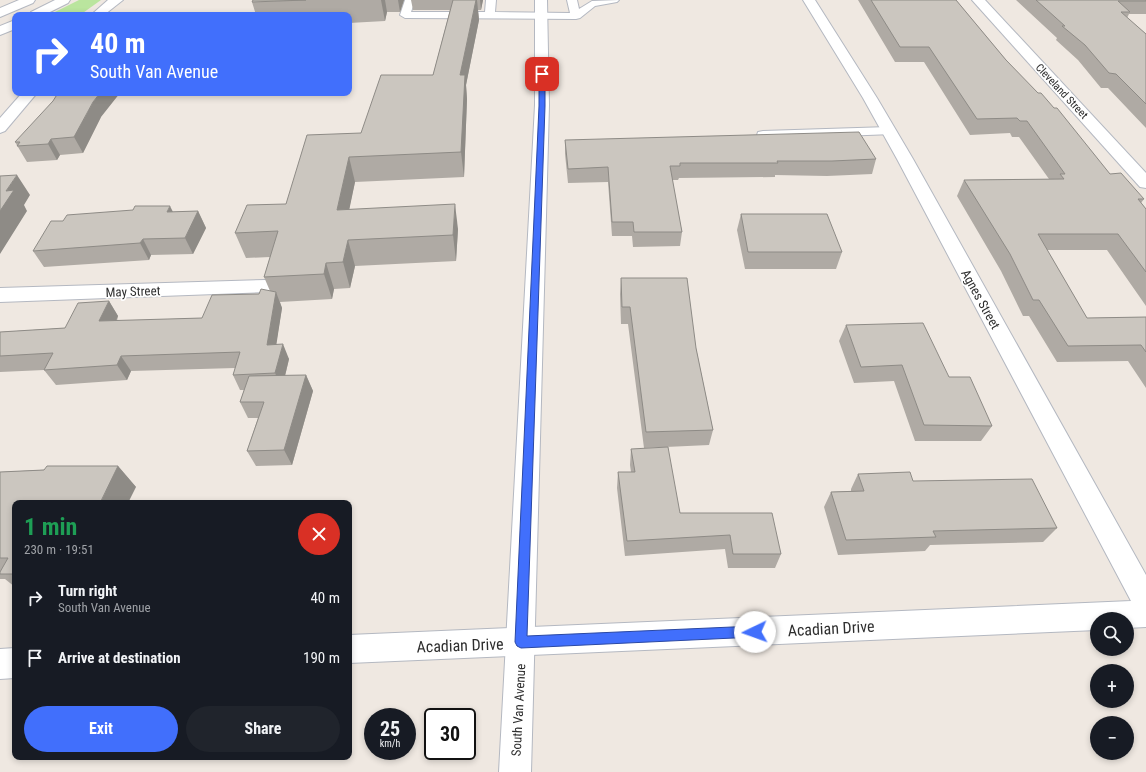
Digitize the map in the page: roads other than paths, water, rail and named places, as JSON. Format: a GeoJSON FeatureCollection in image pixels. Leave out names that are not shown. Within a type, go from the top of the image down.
{"type":"FeatureCollection","features":[{"type":"Feature","properties":{"kind":"street"},"geometry":{"type":"LineString","coordinates":[[0,13],[18,3],[29,0]]}},
{"type":"Feature","properties":{"kind":"street"},"geometry":{"type":"LineString","coordinates":[[41,12],[64,0]]}},
{"type":"Feature","properties":{"kind":"street"},"geometry":{"type":"LineString","coordinates":[[101,12],[117,0]]}},
{"type":"Feature","properties":{"kind":"street","name":"Agnes Street"},"geometry":{"type":"LineString","coordinates":[[809,0],[889,131],[1146,602]]}},
{"type":"Feature","properties":{"kind":"street","name":"Cleveland Street"},"geometry":{"type":"LineString","coordinates":[[978,0],[1146,183]]}},
{"type":"Feature","properties":{"kind":"street","name":"South Van Avenue"},"geometry":{"type":"LineString","coordinates":[[515,772],[542,106],[541,8]]}},
{"type":"Feature","properties":{"kind":"street"},"geometry":{"type":"LineString","coordinates":[[0,31],[12,25]]}},
{"type":"Feature","properties":{"kind":"street"},"geometry":{"type":"LineString","coordinates":[[0,128],[27,96]]}},
{"type":"Feature","properties":{"kind":"street","name":"May Street"},"geometry":{"type":"LineString","coordinates":[[0,295],[266,286]]}},
{"type":"Feature","properties":{"kind":"street","name":"Acadian Drive"},"geometry":{"type":"LineString","coordinates":[[352,650],[1146,614]]}},
{"type":"Feature","properties":{"kind":"street"},"geometry":{"type":"LineString","coordinates":[[0,664],[12,664]]}},
{"type":"Feature","properties":{"kind":"lane"},"geometry":{"type":"LineString","coordinates":[[410,0],[405,15],[490,16],[541,8],[576,16],[592,4],[614,0]]}},
{"type":"Feature","properties":{"kind":"lane"},"geometry":{"type":"LineString","coordinates":[[490,16],[491,0]]}},
{"type":"Feature","properties":{"kind":"lane"},"geometry":{"type":"LineString","coordinates":[[572,0],[576,16]]}},
{"type":"Feature","properties":{"kind":"lane"},"geometry":{"type":"LineString","coordinates":[[754,135],[889,131]]}}]}
